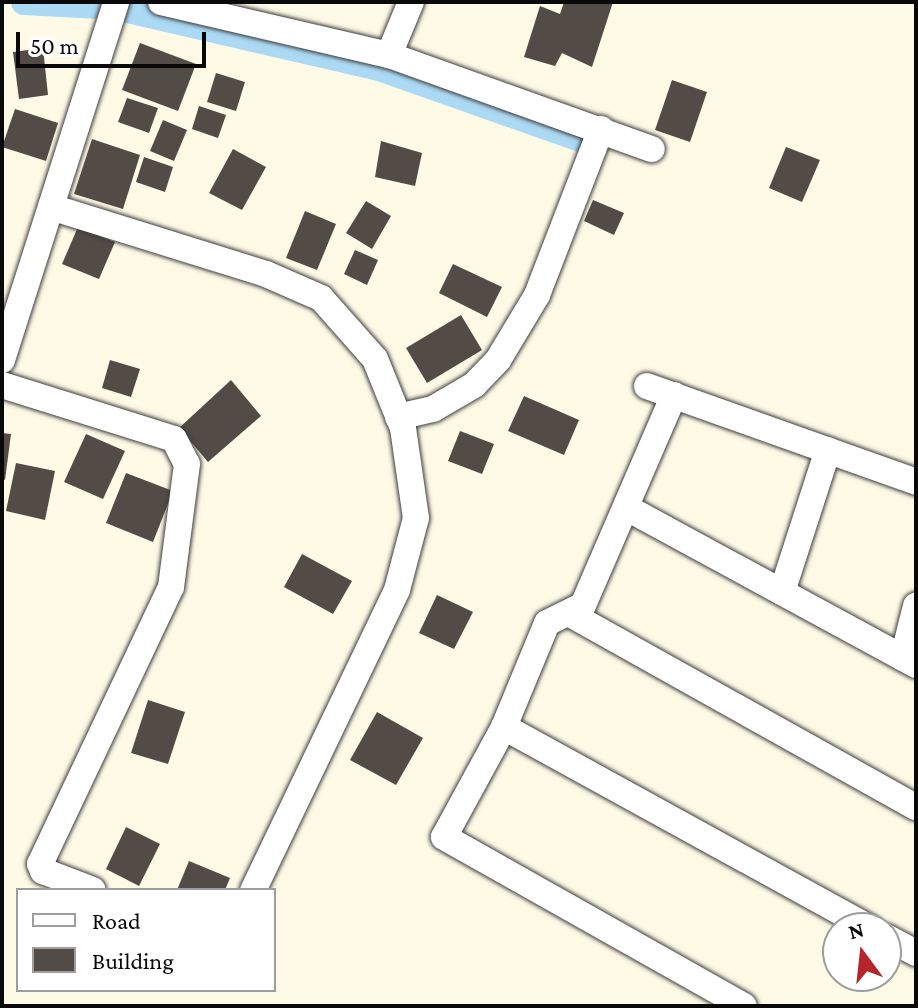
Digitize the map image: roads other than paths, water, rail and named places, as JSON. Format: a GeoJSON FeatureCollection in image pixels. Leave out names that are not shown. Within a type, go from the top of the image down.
{"type":"FeatureCollection","features":[{"type":"Feature","properties":{"kind":"street"},"geometry":{"type":"LineString","coordinates":[[2,360],[116,2]]}},
{"type":"Feature","properties":{"kind":"street"},"geometry":{"type":"LineString","coordinates":[[161,2],[389,55],[652,149]]}},
{"type":"Feature","properties":{"kind":"street"},"geometry":{"type":"LineString","coordinates":[[389,55],[411,2]]}},
{"type":"Feature","properties":{"kind":"street"},"geometry":{"type":"LineString","coordinates":[[398,417],[461,393],[498,360],[537,295],[601,129]]}},
{"type":"Feature","properties":{"kind":"street"},"geometry":{"type":"LineString","coordinates":[[51,207],[266,274],[321,298],[375,359],[398,417],[416,518],[397,590],[254,888]]}},
{"type":"Feature","properties":{"kind":"street"},"geometry":{"type":"LineString","coordinates":[[2,385],[174,439],[187,464],[171,587],[40,864],[43,871],[88,888]]}},
{"type":"Feature","properties":{"kind":"street"},"geometry":{"type":"LineString","coordinates":[[647,386],[916,482]]}},
{"type":"Feature","properties":{"kind":"street"},"geometry":{"type":"LineString","coordinates":[[674,395],[583,605],[547,623],[504,727],[444,837],[744,1006]]}},
{"type":"Feature","properties":{"kind":"street"},"geometry":{"type":"LineString","coordinates":[[782,592],[828,450]]}},
{"type":"Feature","properties":{"kind":"street"},"geometry":{"type":"LineString","coordinates":[[627,508],[910,662],[916,606]]}},
{"type":"Feature","properties":{"kind":"street"},"geometry":{"type":"LineString","coordinates":[[570,614],[916,807]]}},
{"type":"Feature","properties":{"kind":"street"},"geometry":{"type":"LineString","coordinates":[[504,727],[841,912]]}},
{"type":"Feature","properties":{"kind":"waterway"},"geometry":{"type":"LineString","coordinates":[[24,2],[99,6]]}},
{"type":"Feature","properties":{"kind":"waterway"},"geometry":{"type":"LineString","coordinates":[[128,10],[379,68],[586,141]]}}]}
